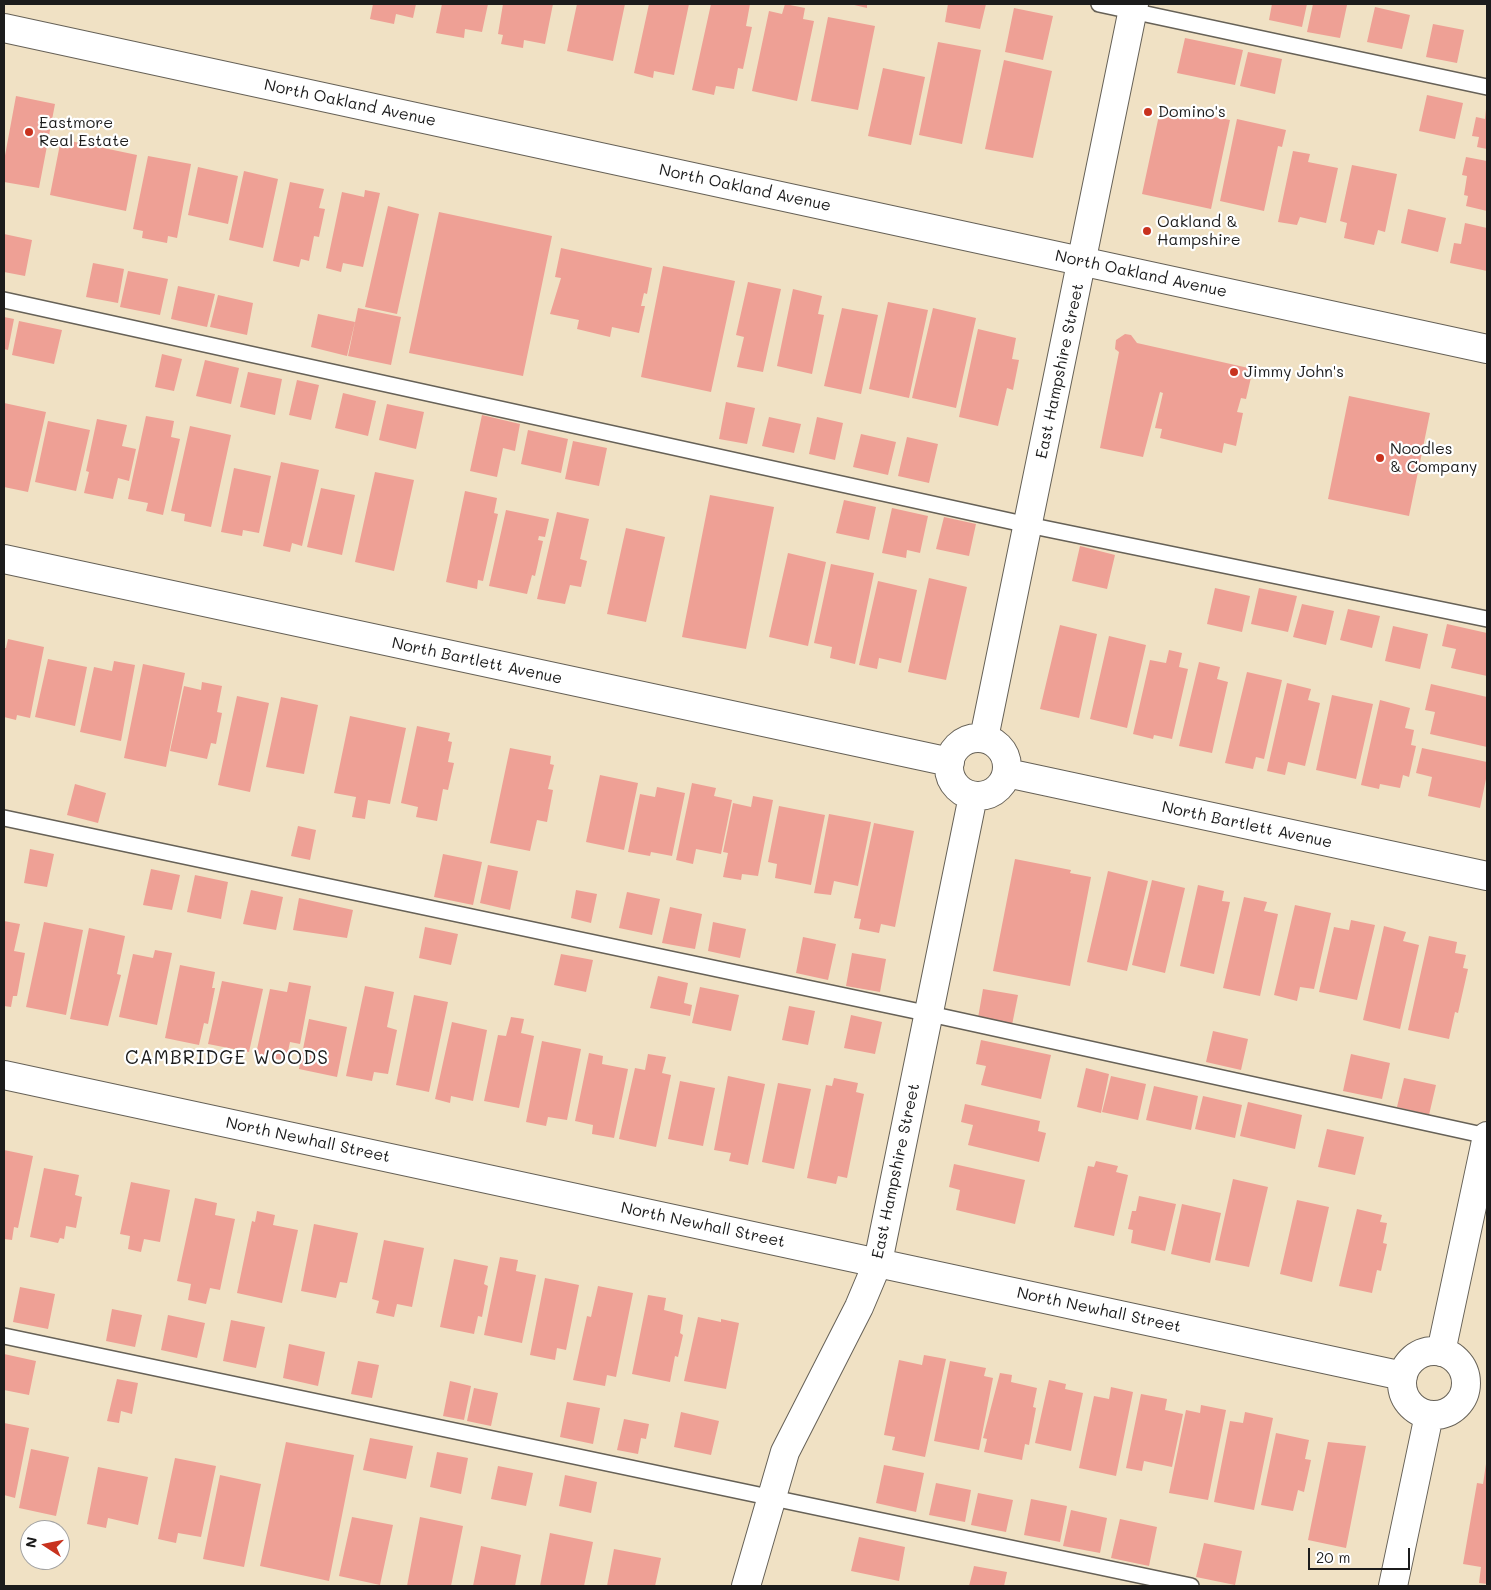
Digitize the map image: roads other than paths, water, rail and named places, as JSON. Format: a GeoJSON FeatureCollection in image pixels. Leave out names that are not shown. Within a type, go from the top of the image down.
{"type":"FeatureCollection","features":[{"type":"Feature","properties":{"kind":"street","name":"East Hampshire Street"},"geometry":{"type":"LineString","coordinates":[[984,738],[1134,7]]}},
{"type":"Feature","properties":{"kind":"street","name":"North Oakland Avenue"},"geometry":{"type":"LineString","coordinates":[[4,28],[1487,349]]}},
{"type":"Feature","properties":{"kind":"street","name":"North Bartlett Avenue"},"geometry":{"type":"LineString","coordinates":[[4,559],[950,762]]}},
{"type":"Feature","properties":{"kind":"street"},"geometry":{"type":"LineString","coordinates":[[972,738],[984,738],[1000,748],[1007,762],[1007,773],[1002,784],[996,790],[981,796],[973,796],[954,783],[950,762],[957,746],[972,738]]}},
{"type":"Feature","properties":{"kind":"street","name":"North Bartlett Avenue"},"geometry":{"type":"LineString","coordinates":[[1007,773],[1487,876]]}},
{"type":"Feature","properties":{"kind":"street","name":"East Hampshire Street"},"geometry":{"type":"LineString","coordinates":[[746,1586],[785,1452],[859,1307],[878,1262],[973,796]]}},
{"type":"Feature","properties":{"kind":"street","name":"North Newhall Street"},"geometry":{"type":"LineString","coordinates":[[4,1075],[1403,1376]]}},
{"type":"Feature","properties":{"kind":"street"},"geometry":{"type":"LineString","coordinates":[[1441,1352],[1487,1136]]}},
{"type":"Feature","properties":{"kind":"street"},"geometry":{"type":"LineString","coordinates":[[1441,1352],[1458,1362],[1476,1391],[1462,1398],[1448,1412],[1429,1415],[1419,1411],[1408,1401],[1402,1386],[1403,1376],[1407,1366],[1413,1359],[1422,1354],[1441,1352]]}},
{"type":"Feature","properties":{"kind":"street"},"geometry":{"type":"LineString","coordinates":[[1392,1586],[1429,1415]]}},
{"type":"Feature","properties":{"kind":"lane"},"geometry":{"type":"LineString","coordinates":[[1099,4],[1134,7],[1487,87]]}},
{"type":"Feature","properties":{"kind":"lane"},"geometry":{"type":"LineString","coordinates":[[4,300],[1028,525],[1487,619]]}},
{"type":"Feature","properties":{"kind":"lane"},"geometry":{"type":"LineString","coordinates":[[4,818],[930,1014],[1487,1136]]}},
{"type":"Feature","properties":{"kind":"lane"},"geometry":{"type":"LineString","coordinates":[[4,1336],[1191,1586]]}},
{"type":"Feature","properties":{"kind":"place","name":"Domino's"},"geometry":{"type":"Point","coordinates":[1148,112]}},
{"type":"Feature","properties":{"kind":"place","name":"Eastmore Real Estate"},"geometry":{"type":"Point","coordinates":[29,132]}},
{"type":"Feature","properties":{"kind":"place","name":"Oakland & Hampshire"},"geometry":{"type":"Point","coordinates":[1147,231]}},
{"type":"Feature","properties":{"kind":"place","name":"Jimmy John's"},"geometry":{"type":"Point","coordinates":[1234,372]}},
{"type":"Feature","properties":{"kind":"place","name":"Noodles & Company"},"geometry":{"type":"Point","coordinates":[1380,458]}},
{"type":"Feature","properties":{"kind":"district","name":"CAMBRIDGE WOODS"},"geometry":{"type":"Point","coordinates":[227,1058]}}]}
